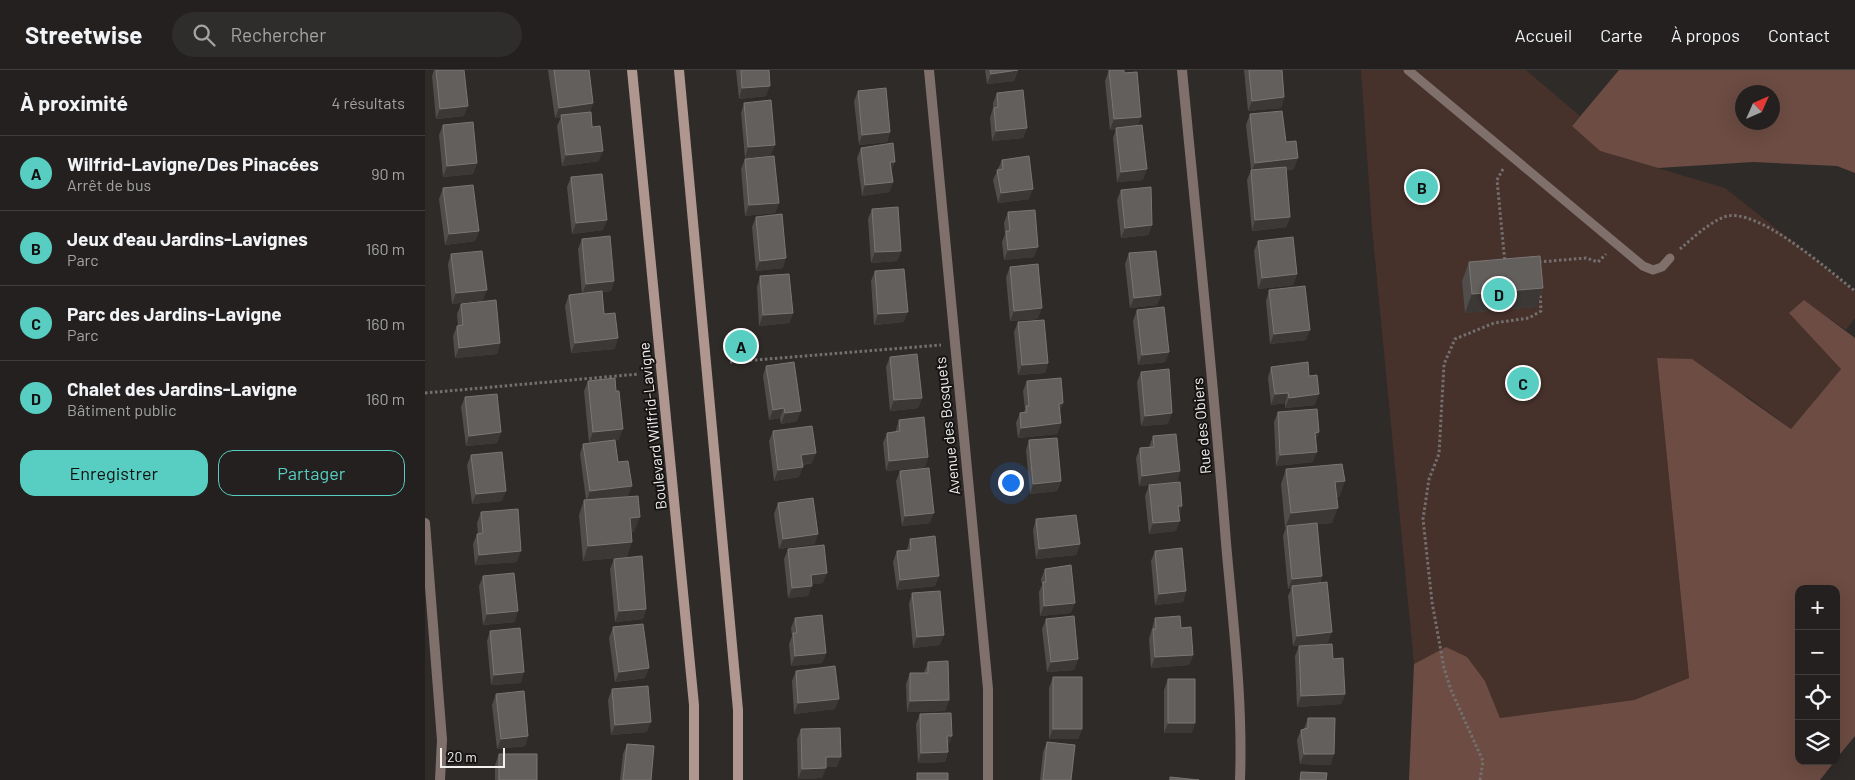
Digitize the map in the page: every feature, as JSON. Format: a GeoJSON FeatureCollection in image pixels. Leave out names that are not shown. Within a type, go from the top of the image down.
{"type":"FeatureCollection","features":[{"type":"Feature","properties":{"kind":"street","name":"Boulevard Wilfrid-Lavigne"},"geometry":{"type":"LineString","coordinates":[[632,70],[694,705],[694,780]]}},
{"type":"Feature","properties":{"kind":"street"},"geometry":{"type":"LineString","coordinates":[[679,70],[738,710],[738,780]]}},
{"type":"Feature","properties":{"kind":"street","name":"Avenue des Bosquets"},"geometry":{"type":"LineString","coordinates":[[929,70],[988,689],[988,780]]}},
{"type":"Feature","properties":{"kind":"street","name":"Rue des Obiers"},"geometry":{"type":"LineString","coordinates":[[1182,70],[1222,488],[1238,689],[1241,746],[1240,780]]}},
{"type":"Feature","properties":{"kind":"street"},"geometry":{"type":"LineString","coordinates":[[425,523],[442,740],[440,780]]}},
{"type":"Feature","properties":{"kind":"lane"},"geometry":{"type":"LineString","coordinates":[[1408,70],[1643,266],[1653,270],[1662,267],[1670,258]]}},
{"type":"Feature","properties":{"kind":"path"},"geometry":{"type":"LineString","coordinates":[[1507,272],[1497,180],[1510,155]]}},
{"type":"Feature","properties":{"kind":"path"},"geometry":{"type":"LineString","coordinates":[[1670,258],[1702,231],[1725,217],[1749,218],[1768,226],[1855,291]]}},
{"type":"Feature","properties":{"kind":"path"},"geometry":{"type":"LineString","coordinates":[[1534,263],[1587,258],[1599,262],[1616,243]]}},
{"type":"Feature","properties":{"kind":"path"},"geometry":{"type":"LineString","coordinates":[[1480,780],[1483,761],[1451,690],[1444,668],[1432,602],[1423,511],[1429,479],[1439,454],[1444,364],[1455,339],[1494,323],[1529,318],[1541,310],[1540,282]]}},
{"type":"Feature","properties":{"kind":"path"},"geometry":{"type":"LineString","coordinates":[[730,362],[954,344]]}},
{"type":"Feature","properties":{"kind":"path"},"geometry":{"type":"LineString","coordinates":[[425,393],[639,374]]}},
{"type":"Feature","properties":{"kind":"shaded area"},"geometry":{"type":"Polygon","coordinates":[[[1361,70],[1526,70],[1580,116],[1572,125],[1600,151],[1725,188],[1855,291],[1855,318],[1846,330],[1804,301],[1841,369],[1791,429],[1748,397],[1657,358],[1689,678],[1634,700],[1500,718],[1485,681],[1446,647],[1414,664],[1372,228],[1361,70]]]}},
{"type":"Feature","properties":{"kind":"shaded area"},"geometry":{"type":"Polygon","coordinates":[[[1619,70],[1855,70],[1855,173],[1837,166],[1753,162],[1658,168],[1600,151],[1572,126],[1619,70]]]}},
{"type":"Feature","properties":{"kind":"shaded area"},"geometry":{"type":"Polygon","coordinates":[[[1804,300],[1855,338],[1855,736],[1840,754],[1840,585],[1795,585],[1795,765],[1832,765],[1820,780],[1409,780],[1414,664],[1446,647],[1467,657],[1485,681],[1500,718],[1634,700],[1689,678],[1657,358],[1692,359],[1791,429],[1841,369],[1789,313],[1804,300]]]}},
{"type":"Feature","properties":{"kind":"building"},"geometry":{"type":"Polygon","coordinates":[[[436,70],[464,70],[468,106],[440,109],[436,70]]]}},
{"type":"Feature","properties":{"kind":"building"},"geometry":{"type":"Polygon","coordinates":[[[554,70],[589,70],[593,103],[559,108],[554,70]]]}},
{"type":"Feature","properties":{"kind":"building"},"geometry":{"type":"Polygon","coordinates":[[[741,70],[769,70],[770,86],[742,88],[741,70]]]}},
{"type":"Feature","properties":{"kind":"building"},"geometry":{"type":"Polygon","coordinates":[[[990,70],[1018,70],[991,74],[990,70]]]}},
{"type":"Feature","properties":{"kind":"building"},"geometry":{"type":"Polygon","coordinates":[[[1109,70],[1124,70],[1124,73],[1137,72],[1141,117],[1114,119],[1109,70]]]}},
{"type":"Feature","properties":{"kind":"building"},"geometry":{"type":"Polygon","coordinates":[[[1249,70],[1282,70],[1284,97],[1252,101],[1249,70]]]}},
{"type":"Feature","properties":{"kind":"building"},"geometry":{"type":"Polygon","coordinates":[[[886,88],[890,132],[862,135],[858,91],[886,88]]]}},
{"type":"Feature","properties":{"kind":"building"},"geometry":{"type":"Polygon","coordinates":[[[1023,90],[1027,128],[996,131],[994,108],[998,107],[997,93],[1023,90]]]}},
{"type":"Feature","properties":{"kind":"building"},"geometry":{"type":"Polygon","coordinates":[[[771,100],[775,145],[748,147],[744,103],[771,100]]]}},
{"type":"Feature","properties":{"kind":"building"},"geometry":{"type":"Polygon","coordinates":[[[1282,111],[1286,142],[1296,141],[1298,158],[1255,163],[1250,114],[1282,111]]]}},
{"type":"Feature","properties":{"kind":"building"},"geometry":{"type":"Polygon","coordinates":[[[591,112],[592,127],[600,126],[603,151],[566,155],[561,115],[591,112]]]}},
{"type":"Feature","properties":{"kind":"building"},"geometry":{"type":"Polygon","coordinates":[[[473,122],[477,163],[447,166],[443,125],[473,122]]]}},
{"type":"Feature","properties":{"kind":"building"},"geometry":{"type":"Polygon","coordinates":[[[1142,125],[1147,169],[1121,172],[1116,128],[1142,125]]]}},
{"type":"Feature","properties":{"kind":"building"},"geometry":{"type":"Polygon","coordinates":[[[893,143],[895,162],[890,162],[893,182],[865,185],[861,148],[893,143]]]}},
{"type":"Feature","properties":{"kind":"building"},"geometry":{"type":"Polygon","coordinates":[[[774,156],[779,203],[749,205],[745,159],[774,156]]]}},
{"type":"Feature","properties":{"kind":"building"},"geometry":{"type":"Polygon","coordinates":[[[1029,156],[1033,189],[1001,193],[997,170],[1003,169],[1002,160],[1029,156]]]}},
{"type":"Feature","properties":{"kind":"building"},"geometry":{"type":"Polygon","coordinates":[[[1286,167],[1290,217],[1255,220],[1251,170],[1286,167]]]}},
{"type":"Feature","properties":{"kind":"building"},"geometry":{"type":"Polygon","coordinates":[[[602,174],[607,220],[576,223],[571,177],[602,174]]]}},
{"type":"Feature","properties":{"kind":"building"},"geometry":{"type":"Polygon","coordinates":[[[473,185],[479,231],[449,234],[443,188],[473,185]]]}},
{"type":"Feature","properties":{"kind":"building"},"geometry":{"type":"Polygon","coordinates":[[[1151,187],[1152,225],[1125,228],[1121,190],[1151,187]]]}},
{"type":"Feature","properties":{"kind":"building"},"geometry":{"type":"Polygon","coordinates":[[[898,207],[901,251],[875,252],[872,209],[898,207]]]}},
{"type":"Feature","properties":{"kind":"building"},"geometry":{"type":"Polygon","coordinates":[[[1035,210],[1038,247],[1008,250],[1006,231],[1010,231],[1008,212],[1035,210]]]}},
{"type":"Feature","properties":{"kind":"building"},"geometry":{"type":"Polygon","coordinates":[[[782,214],[786,258],[760,261],[756,217],[782,214]]]}},
{"type":"Feature","properties":{"kind":"building"},"geometry":{"type":"Polygon","coordinates":[[[610,236],[614,281],[586,284],[582,239],[610,236]]]}},
{"type":"Feature","properties":{"kind":"building"},"geometry":{"type":"Polygon","coordinates":[[[1293,237],[1297,274],[1262,278],[1258,241],[1293,237]]]}},
{"type":"Feature","properties":{"kind":"building"},"geometry":{"type":"Polygon","coordinates":[[[482,251],[487,290],[456,293],[451,254],[482,251]]]}},
{"type":"Feature","properties":{"kind":"building"},"geometry":{"type":"Polygon","coordinates":[[[1156,251],[1161,295],[1134,298],[1129,253],[1156,251]]]}},
{"type":"Feature","properties":{"kind":"building"},"geometry":{"type":"Polygon","coordinates":[[[1540,256],[1543,288],[1472,294],[1469,262],[1540,256]]]}},
{"type":"Feature","properties":{"kind":"building"},"geometry":{"type":"Polygon","coordinates":[[[1038,264],[1042,308],[1014,311],[1010,267],[1038,264]]]}},
{"type":"Feature","properties":{"kind":"building"},"geometry":{"type":"Polygon","coordinates":[[[904,269],[908,312],[878,314],[875,271],[904,269]]]}},
{"type":"Feature","properties":{"kind":"building"},"geometry":{"type":"Polygon","coordinates":[[[789,274],[793,313],[763,315],[760,276],[789,274]]]}},
{"type":"Feature","properties":{"kind":"building"},"geometry":{"type":"Polygon","coordinates":[[[1305,286],[1310,330],[1274,334],[1269,290],[1305,286]]]}},
{"type":"Feature","properties":{"kind":"building"},"geometry":{"type":"Polygon","coordinates":[[[602,291],[604,314],[615,313],[618,338],[575,343],[569,295],[602,291]]]}},
{"type":"Feature","properties":{"kind":"building"},"geometry":{"type":"Polygon","coordinates":[[[496,300],[500,343],[459,348],[457,326],[463,325],[461,304],[496,300]]]}},
{"type":"Feature","properties":{"kind":"building"},"geometry":{"type":"Polygon","coordinates":[[[1164,307],[1169,352],[1142,355],[1137,310],[1164,307]]]}},
{"type":"Feature","properties":{"kind":"building"},"geometry":{"type":"Polygon","coordinates":[[[1044,320],[1048,363],[1022,365],[1018,322],[1044,320]]]}},
{"type":"Feature","properties":{"kind":"building"},"geometry":{"type":"Polygon","coordinates":[[[917,354],[922,398],[894,400],[890,357],[917,354]]]}},
{"type":"Feature","properties":{"kind":"building"},"geometry":{"type":"Polygon","coordinates":[[[794,362],[801,411],[785,413],[784,408],[773,410],[766,366],[794,362]]]}},
{"type":"Feature","properties":{"kind":"building"},"geometry":{"type":"Polygon","coordinates":[[[1308,362],[1309,376],[1317,375],[1319,394],[1289,398],[1288,393],[1275,394],[1271,367],[1308,362]]]}},
{"type":"Feature","properties":{"kind":"building"},"geometry":{"type":"Polygon","coordinates":[[[1169,369],[1172,413],[1145,416],[1141,372],[1169,369]]]}},
{"type":"Feature","properties":{"kind":"building"},"geometry":{"type":"Polygon","coordinates":[[[615,378],[616,391],[619,391],[623,429],[593,432],[588,381],[615,378]]]}},
{"type":"Feature","properties":{"kind":"building"},"geometry":{"type":"Polygon","coordinates":[[[1061,378],[1063,403],[1059,404],[1061,423],[1021,428],[1020,413],[1027,412],[1026,406],[1029,406],[1027,381],[1061,378]]]}},
{"type":"Feature","properties":{"kind":"building"},"geometry":{"type":"Polygon","coordinates":[[[497,394],[501,432],[469,436],[465,397],[497,394]]]}},
{"type":"Feature","properties":{"kind":"building"},"geometry":{"type":"Polygon","coordinates":[[[1317,409],[1319,432],[1315,433],[1317,452],[1280,455],[1278,412],[1317,409]]]}},
{"type":"Feature","properties":{"kind":"building"},"geometry":{"type":"Polygon","coordinates":[[[924,417],[928,457],[889,461],[887,433],[900,431],[899,420],[924,417]]]}},
{"type":"Feature","properties":{"kind":"building"},"geometry":{"type":"Polygon","coordinates":[[[812,426],[816,453],[801,455],[803,467],[778,470],[773,431],[812,426]]]}},
{"type":"Feature","properties":{"kind":"building"},"geometry":{"type":"Polygon","coordinates":[[[1176,434],[1180,471],[1142,476],[1140,448],[1154,447],[1153,436],[1176,434]]]}},
{"type":"Feature","properties":{"kind":"building"},"geometry":{"type":"Polygon","coordinates":[[[1057,438],[1061,481],[1033,484],[1029,440],[1057,438]]]}},
{"type":"Feature","properties":{"kind":"building"},"geometry":{"type":"Polygon","coordinates":[[[615,440],[618,462],[628,461],[632,486],[590,491],[583,444],[615,440]]]}},
{"type":"Feature","properties":{"kind":"building"},"geometry":{"type":"Polygon","coordinates":[[[502,452],[506,491],[476,494],[471,455],[502,452]]]}},
{"type":"Feature","properties":{"kind":"building"},"geometry":{"type":"Polygon","coordinates":[[[1342,464],[1345,481],[1335,482],[1338,508],[1291,513],[1286,469],[1342,464]]]}},
{"type":"Feature","properties":{"kind":"building"},"geometry":{"type":"Polygon","coordinates":[[[929,468],[934,513],[905,516],[900,471],[929,468]]]}},
{"type":"Feature","properties":{"kind":"building"},"geometry":{"type":"Polygon","coordinates":[[[1180,482],[1182,506],[1178,506],[1180,521],[1153,523],[1149,485],[1180,482]]]}},
{"type":"Feature","properties":{"kind":"building"},"geometry":{"type":"Polygon","coordinates":[[[638,496],[640,517],[630,518],[632,542],[588,546],[584,500],[638,496]]]}},
{"type":"Feature","properties":{"kind":"building"},"geometry":{"type":"Polygon","coordinates":[[[813,498],[818,534],[783,539],[778,503],[813,498]]]}},
{"type":"Feature","properties":{"kind":"building"},"geometry":{"type":"Polygon","coordinates":[[[518,509],[521,551],[479,555],[477,534],[483,533],[481,512],[518,509]]]}},
{"type":"Feature","properties":{"kind":"building"},"geometry":{"type":"Polygon","coordinates":[[[1076,515],[1080,544],[1039,549],[1036,519],[1076,515]]]}},
{"type":"Feature","properties":{"kind":"building"},"geometry":{"type":"Polygon","coordinates":[[[1317,523],[1322,576],[1292,579],[1287,526],[1317,523]]]}},
{"type":"Feature","properties":{"kind":"building"},"geometry":{"type":"Polygon","coordinates":[[[935,536],[939,576],[900,580],[897,551],[911,550],[910,539],[935,536]]]}},
{"type":"Feature","properties":{"kind":"building"},"geometry":{"type":"Polygon","coordinates":[[[824,545],[827,573],[811,575],[812,586],[792,588],[788,549],[824,545]]]}},
{"type":"Feature","properties":{"kind":"building"},"geometry":{"type":"Polygon","coordinates":[[[1182,548],[1186,591],[1159,594],[1155,551],[1182,548]]]}},
{"type":"Feature","properties":{"kind":"building"},"geometry":{"type":"Polygon","coordinates":[[[642,556],[646,609],[619,611],[614,559],[642,556]]]}},
{"type":"Feature","properties":{"kind":"building"},"geometry":{"type":"Polygon","coordinates":[[[1071,565],[1075,603],[1044,606],[1043,582],[1046,582],[1045,569],[1071,565]]]}},
{"type":"Feature","properties":{"kind":"building"},"geometry":{"type":"Polygon","coordinates":[[[514,573],[518,611],[487,614],[483,576],[514,573]]]}},
{"type":"Feature","properties":{"kind":"building"},"geometry":{"type":"Polygon","coordinates":[[[1327,582],[1332,632],[1297,636],[1292,586],[1327,582]]]}},
{"type":"Feature","properties":{"kind":"building"},"geometry":{"type":"Polygon","coordinates":[[[940,591],[944,635],[917,637],[912,593],[940,591]]]}},
{"type":"Feature","properties":{"kind":"building"},"geometry":{"type":"Polygon","coordinates":[[[822,615],[826,653],[795,656],[793,633],[797,633],[795,618],[822,615]]]}},
{"type":"Feature","properties":{"kind":"building"},"geometry":{"type":"Polygon","coordinates":[[[1074,616],[1078,659],[1051,662],[1046,619],[1074,616]]]}},
{"type":"Feature","properties":{"kind":"building"},"geometry":{"type":"Polygon","coordinates":[[[1180,616],[1181,628],[1191,627],[1193,655],[1155,657],[1153,629],[1156,629],[1155,618],[1180,616]]]}},
{"type":"Feature","properties":{"kind":"building"},"geometry":{"type":"Polygon","coordinates":[[[643,624],[649,668],[619,672],[613,627],[643,624]]]}},
{"type":"Feature","properties":{"kind":"building"},"geometry":{"type":"Polygon","coordinates":[[[520,628],[524,672],[494,675],[490,631],[520,628]]]}},
{"type":"Feature","properties":{"kind":"building"},"geometry":{"type":"Polygon","coordinates":[[[1332,644],[1333,659],[1343,658],[1345,694],[1301,696],[1299,646],[1332,644]]]}},
{"type":"Feature","properties":{"kind":"building"},"geometry":{"type":"Polygon","coordinates":[[[948,661],[949,700],[910,701],[910,673],[928,673],[928,662],[948,661]]]}},
{"type":"Feature","properties":{"kind":"building"},"geometry":{"type":"Polygon","coordinates":[[[835,666],[839,699],[798,703],[796,671],[835,666]]]}},
{"type":"Feature","properties":{"kind":"building"},"geometry":{"type":"Polygon","coordinates":[[[1053,677],[1082,677],[1082,729],[1053,729],[1053,677]]]}},
{"type":"Feature","properties":{"kind":"building"},"geometry":{"type":"Polygon","coordinates":[[[1168,679],[1195,679],[1195,723],[1168,723],[1168,679]]]}},
{"type":"Feature","properties":{"kind":"building"},"geometry":{"type":"Polygon","coordinates":[[[648,686],[651,722],[615,725],[612,689],[648,686]]]}},
{"type":"Feature","properties":{"kind":"building"},"geometry":{"type":"Polygon","coordinates":[[[524,691],[528,736],[501,739],[496,694],[524,691]]]}},
{"type":"Feature","properties":{"kind":"building"},"geometry":{"type":"Polygon","coordinates":[[[951,713],[952,736],[947,736],[948,752],[921,753],[920,714],[951,713]]]}},
{"type":"Feature","properties":{"kind":"building"},"geometry":{"type":"Polygon","coordinates":[[[1308,718],[1335,718],[1334,754],[1304,754],[1301,730],[1308,728],[1308,718]]]}},
{"type":"Feature","properties":{"kind":"building"},"geometry":{"type":"Polygon","coordinates":[[[840,728],[841,757],[826,757],[826,768],[802,769],[801,729],[840,728]]]}},
{"type":"Feature","properties":{"kind":"building"},"geometry":{"type":"Polygon","coordinates":[[[1047,742],[1075,745],[1071,780],[1043,780],[1047,742]]]}},
{"type":"Feature","properties":{"kind":"building"},"geometry":{"type":"Polygon","coordinates":[[[627,744],[654,746],[651,780],[623,780],[627,744]]]}},
{"type":"Feature","properties":{"kind":"building"},"geometry":{"type":"Polygon","coordinates":[[[499,754],[537,754],[537,780],[499,780],[499,754]]]}},
{"type":"Feature","properties":{"kind":"building"},"geometry":{"type":"Polygon","coordinates":[[[1301,772],[1327,773],[1326,780],[1300,780],[1301,772]]]}},
{"type":"Feature","properties":{"kind":"building"},"geometry":{"type":"Polygon","coordinates":[[[917,773],[948,773],[948,780],[917,780],[917,773]]]}},
{"type":"Feature","properties":{"kind":"building"},"geometry":{"type":"Polygon","coordinates":[[[1170,777],[1199,780],[1170,780],[1170,777]]]}},
{"type":"Feature","properties":{"kind":"place","name":"Jeux d'eau Jardins-Lavignes"},"geometry":{"type":"Point","coordinates":[1422,187]}},
{"type":"Feature","properties":{"kind":"place","name":"Chalet des Jardins-Lavigne"},"geometry":{"type":"Point","coordinates":[1499,294]}},
{"type":"Feature","properties":{"kind":"place","name":"Wilfrid-Lavigne/Des Pinacées"},"geometry":{"type":"Point","coordinates":[741,346]}},
{"type":"Feature","properties":{"kind":"place","name":"Parc des Jardins-Lavigne"},"geometry":{"type":"Point","coordinates":[1523,383]}}]}
